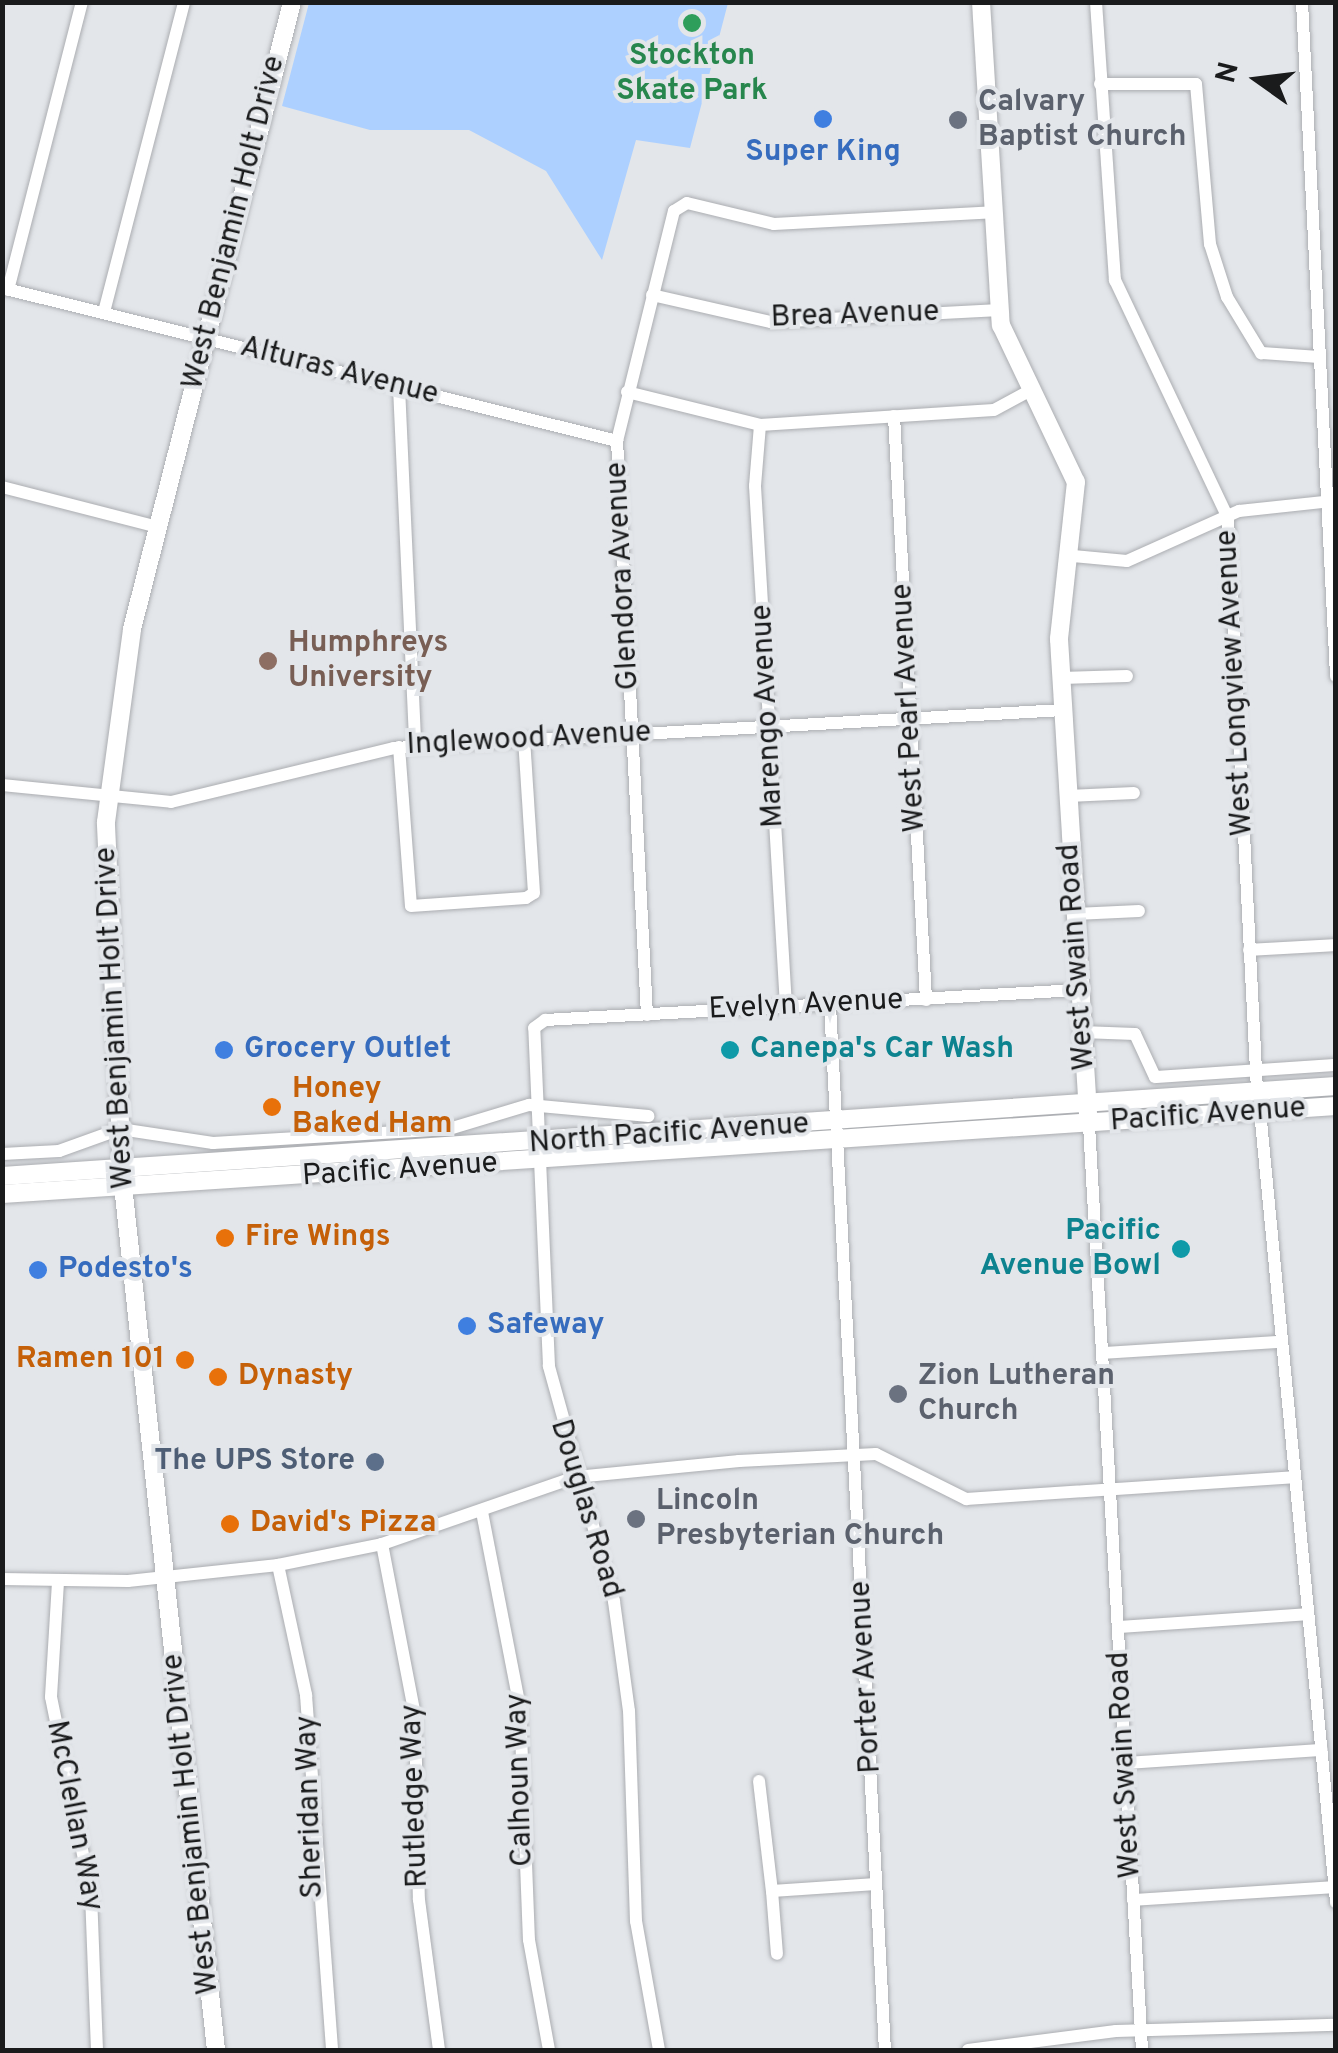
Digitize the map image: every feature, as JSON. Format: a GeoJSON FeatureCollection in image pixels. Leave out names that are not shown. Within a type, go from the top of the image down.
{"type":"FeatureCollection","features":[{"type":"Feature","properties":{"kind":"main road","name":"West Benjamin Holt Drive"},"geometry":{"type":"LineString","coordinates":[[216,2050],[123,1178],[107,800],[124,663],[292,2]]}},
{"type":"Feature","properties":{"kind":"main road","name":"West Swain Road"},"geometry":{"type":"LineString","coordinates":[[981,2],[1000,310],[1031,390],[1071,459],[1073,556],[1059,625],[1089,1125]]}},
{"type":"Feature","properties":{"kind":"main road","name":"North Pacific Avenue"},"geometry":{"type":"LineString","coordinates":[[542,1153],[834,1133],[1087,1104],[1336,1089]]}},
{"type":"Feature","properties":{"kind":"main road"},"geometry":{"type":"LineString","coordinates":[[1260,1111],[1269,1101],[1336,1089]]}},
{"type":"Feature","properties":{"kind":"main road"},"geometry":{"type":"LineString","coordinates":[[1198,1116],[1246,1103],[1257,1091]]}},
{"type":"Feature","properties":{"kind":"main road","name":"Pacific Avenue"},"geometry":{"type":"LineString","coordinates":[[834,1133],[1089,1125],[1336,1106]]}},
{"type":"Feature","properties":{"kind":"main road","name":"Pacific Avenue"},"geometry":{"type":"LineString","coordinates":[[2,1194],[123,1178],[542,1153]]}},
{"type":"Feature","properties":{"kind":"main road"},"geometry":{"type":"LineString","coordinates":[[2,1176],[123,1178]]}},
{"type":"Feature","properties":{"kind":"street"},"geometry":{"type":"LineString","coordinates":[[5,289],[82,2]]}},
{"type":"Feature","properties":{"kind":"street"},"geometry":{"type":"LineString","coordinates":[[104,312],[184,2]]}},
{"type":"Feature","properties":{"kind":"street","name":"West Longview Avenue"},"geometry":{"type":"LineString","coordinates":[[1096,2],[1115,280],[1228,518],[1257,1091]]}},
{"type":"Feature","properties":{"kind":"street"},"geometry":{"type":"LineString","coordinates":[[1302,2],[1320,357],[1332,501],[1336,676]]}},
{"type":"Feature","properties":{"kind":"street"},"geometry":{"type":"LineString","coordinates":[[1100,84],[1196,84],[1210,244],[1228,296],[1265,356],[1320,357]]}},
{"type":"Feature","properties":{"kind":"street","name":"Glendora Avenue"},"geometry":{"type":"LineString","coordinates":[[648,1015],[617,442],[652,295],[679,206],[774,224],[993,212]]}},
{"type":"Feature","properties":{"kind":"street","name":"Alturas Avenue"},"geometry":{"type":"LineString","coordinates":[[5,289],[617,442]]}},
{"type":"Feature","properties":{"kind":"street","name":"Brea Avenue"},"geometry":{"type":"LineString","coordinates":[[652,295],[771,322],[1000,310]]}},
{"type":"Feature","properties":{"kind":"street"},"geometry":{"type":"LineString","coordinates":[[398,387],[415,746]]}},
{"type":"Feature","properties":{"kind":"street"},"geometry":{"type":"LineString","coordinates":[[627,392],[760,426],[994,410],[1031,390]]}},
{"type":"Feature","properties":{"kind":"street","name":"West Pearl Avenue"},"geometry":{"type":"LineString","coordinates":[[894,416],[926,1000]]}},
{"type":"Feature","properties":{"kind":"street","name":"Marengo Avenue"},"geometry":{"type":"LineString","coordinates":[[760,426],[769,726],[786,1007]]}},
{"type":"Feature","properties":{"kind":"street"},"geometry":{"type":"LineString","coordinates":[[2,487],[158,527]]}},
{"type":"Feature","properties":{"kind":"street"},"geometry":{"type":"LineString","coordinates":[[1073,556],[1127,561],[1228,518],[1332,501]]}},
{"type":"Feature","properties":{"kind":"street"},"geometry":{"type":"LineString","coordinates":[[1061,678],[1127,676]]}},
{"type":"Feature","properties":{"kind":"street","name":"Inglewood Avenue"},"geometry":{"type":"LineString","coordinates":[[2,785],[107,800],[212,798],[399,747],[1063,710]]}},
{"type":"Feature","properties":{"kind":"street"},"geometry":{"type":"LineString","coordinates":[[399,747],[411,906],[526,898],[534,892],[524,738]]}},
{"type":"Feature","properties":{"kind":"street"},"geometry":{"type":"LineString","coordinates":[[1068,796],[1134,793]]}},
{"type":"Feature","properties":{"kind":"street"},"geometry":{"type":"LineString","coordinates":[[1074,914],[1139,911]]}},
{"type":"Feature","properties":{"kind":"street"},"geometry":{"type":"LineString","coordinates":[[1249,950],[1336,945]]}},
{"type":"Feature","properties":{"kind":"street","name":"Evelyn Avenue"},"geometry":{"type":"LineString","coordinates":[[536,1026],[648,1015],[1079,990]]}},
{"type":"Feature","properties":{"kind":"street","name":"Porter Avenue"},"geometry":{"type":"LineString","coordinates":[[830,1005],[885,2050]]}},
{"type":"Feature","properties":{"kind":"street","name":"Douglas Road"},"geometry":{"type":"LineString","coordinates":[[536,1026],[549,1366],[576,1477],[607,1565],[622,1654],[636,1920],[659,2050]]}},
{"type":"Feature","properties":{"kind":"street"},"geometry":{"type":"LineString","coordinates":[[1082,1032],[1135,1034],[1155,1078],[1336,1065]]}},
{"type":"Feature","properties":{"kind":"street"},"geometry":{"type":"LineString","coordinates":[[2,1154],[59,1151],[120,1129],[187,1142],[254,1141],[449,1129],[539,1105],[648,1116]]}},
{"type":"Feature","properties":{"kind":"street"},"geometry":{"type":"LineString","coordinates":[[1260,1111],[1279,1342],[1336,1902]]}},
{"type":"Feature","properties":{"kind":"street","name":"West Swain Road"},"geometry":{"type":"LineString","coordinates":[[1089,1125],[1142,2050]]}},
{"type":"Feature","properties":{"kind":"street"},"geometry":{"type":"LineString","coordinates":[[1102,1353],[1279,1342]]}},
{"type":"Feature","properties":{"kind":"street"},"geometry":{"type":"LineString","coordinates":[[2,1580],[166,1578],[278,1565],[382,1544],[576,1477],[855,1454],[891,1458],[966,1499],[1294,1478]]}},
{"type":"Feature","properties":{"kind":"street","name":"Calhoun Way"},"geometry":{"type":"LineString","coordinates":[[482,1512],[520,1707],[530,1940],[549,2050]]}},
{"type":"Feature","properties":{"kind":"street","name":"Rutledge Way"},"geometry":{"type":"LineString","coordinates":[[382,1544],[415,1715],[419,1900],[438,2050]]}},
{"type":"Feature","properties":{"kind":"street","name":"Sheridan Way"},"geometry":{"type":"LineString","coordinates":[[278,1565],[308,1710],[316,1927],[332,2050]]}},
{"type":"Feature","properties":{"kind":"street","name":"McClellan Way"},"geometry":{"type":"LineString","coordinates":[[58,1582],[51,1697],[91,1894],[97,2050]]}},
{"type":"Feature","properties":{"kind":"street"},"geometry":{"type":"LineString","coordinates":[[1118,1627],[1308,1614]]}},
{"type":"Feature","properties":{"kind":"street"},"geometry":{"type":"LineString","coordinates":[[1126,1763],[1322,1750]]}},
{"type":"Feature","properties":{"kind":"street"},"geometry":{"type":"LineString","coordinates":[[758,1781],[777,1954]]}},
{"type":"Feature","properties":{"kind":"street"},"geometry":{"type":"LineString","coordinates":[[772,1891],[876,1884]]}},
{"type":"Feature","properties":{"kind":"street"},"geometry":{"type":"LineString","coordinates":[[1133,1900],[1334,1887]]}},
{"type":"Feature","properties":{"kind":"street"},"geometry":{"type":"LineString","coordinates":[[968,2050],[1141,2033],[1336,2025]]}},
{"type":"Feature","properties":{"kind":"shaded area"},"geometry":{"type":"Polygon","coordinates":[[[309,2],[728,3],[690,148],[636,140],[602,260],[546,171],[469,130],[370,130],[282,106],[309,2]]]}},
{"type":"Feature","properties":{"kind":"place","name":"Stockton Skate Park"},"geometry":{"type":"Point","coordinates":[692,23]}},
{"type":"Feature","properties":{"kind":"place","name":"Super King"},"geometry":{"type":"Point","coordinates":[823,119]}},
{"type":"Feature","properties":{"kind":"place","name":"Calvary Baptist Church"},"geometry":{"type":"Point","coordinates":[958,120]}},
{"type":"Feature","properties":{"kind":"place","name":"Humphreys University"},"geometry":{"type":"Point","coordinates":[268,661]}},
{"type":"Feature","properties":{"kind":"place","name":"Grocery Outlet"},"geometry":{"type":"Point","coordinates":[224,1050]}},
{"type":"Feature","properties":{"kind":"place","name":"Canepa's Car Wash"},"geometry":{"type":"Point","coordinates":[730,1050]}},
{"type":"Feature","properties":{"kind":"place","name":"Honey Baked Ham"},"geometry":{"type":"Point","coordinates":[272,1107]}},
{"type":"Feature","properties":{"kind":"place","name":"Fire Wings"},"geometry":{"type":"Point","coordinates":[225,1238]}},
{"type":"Feature","properties":{"kind":"place","name":"Pacific Avenue Bowl"},"geometry":{"type":"Point","coordinates":[1181,1249]}},
{"type":"Feature","properties":{"kind":"place","name":"Podesto's"},"geometry":{"type":"Point","coordinates":[38,1270]}},
{"type":"Feature","properties":{"kind":"place","name":"Safeway"},"geometry":{"type":"Point","coordinates":[467,1326]}},
{"type":"Feature","properties":{"kind":"place","name":"Ramen 101"},"geometry":{"type":"Point","coordinates":[185,1360]}},
{"type":"Feature","properties":{"kind":"place","name":"Dynasty"},"geometry":{"type":"Point","coordinates":[218,1377]}},
{"type":"Feature","properties":{"kind":"place","name":"Zion Lutheran Church"},"geometry":{"type":"Point","coordinates":[898,1394]}},
{"type":"Feature","properties":{"kind":"place","name":"The UPS Store"},"geometry":{"type":"Point","coordinates":[375,1462]}},
{"type":"Feature","properties":{"kind":"place","name":"Lincoln Presbyterian Church"},"geometry":{"type":"Point","coordinates":[636,1519]}},
{"type":"Feature","properties":{"kind":"place","name":"David's Pizza"},"geometry":{"type":"Point","coordinates":[230,1524]}}]}
